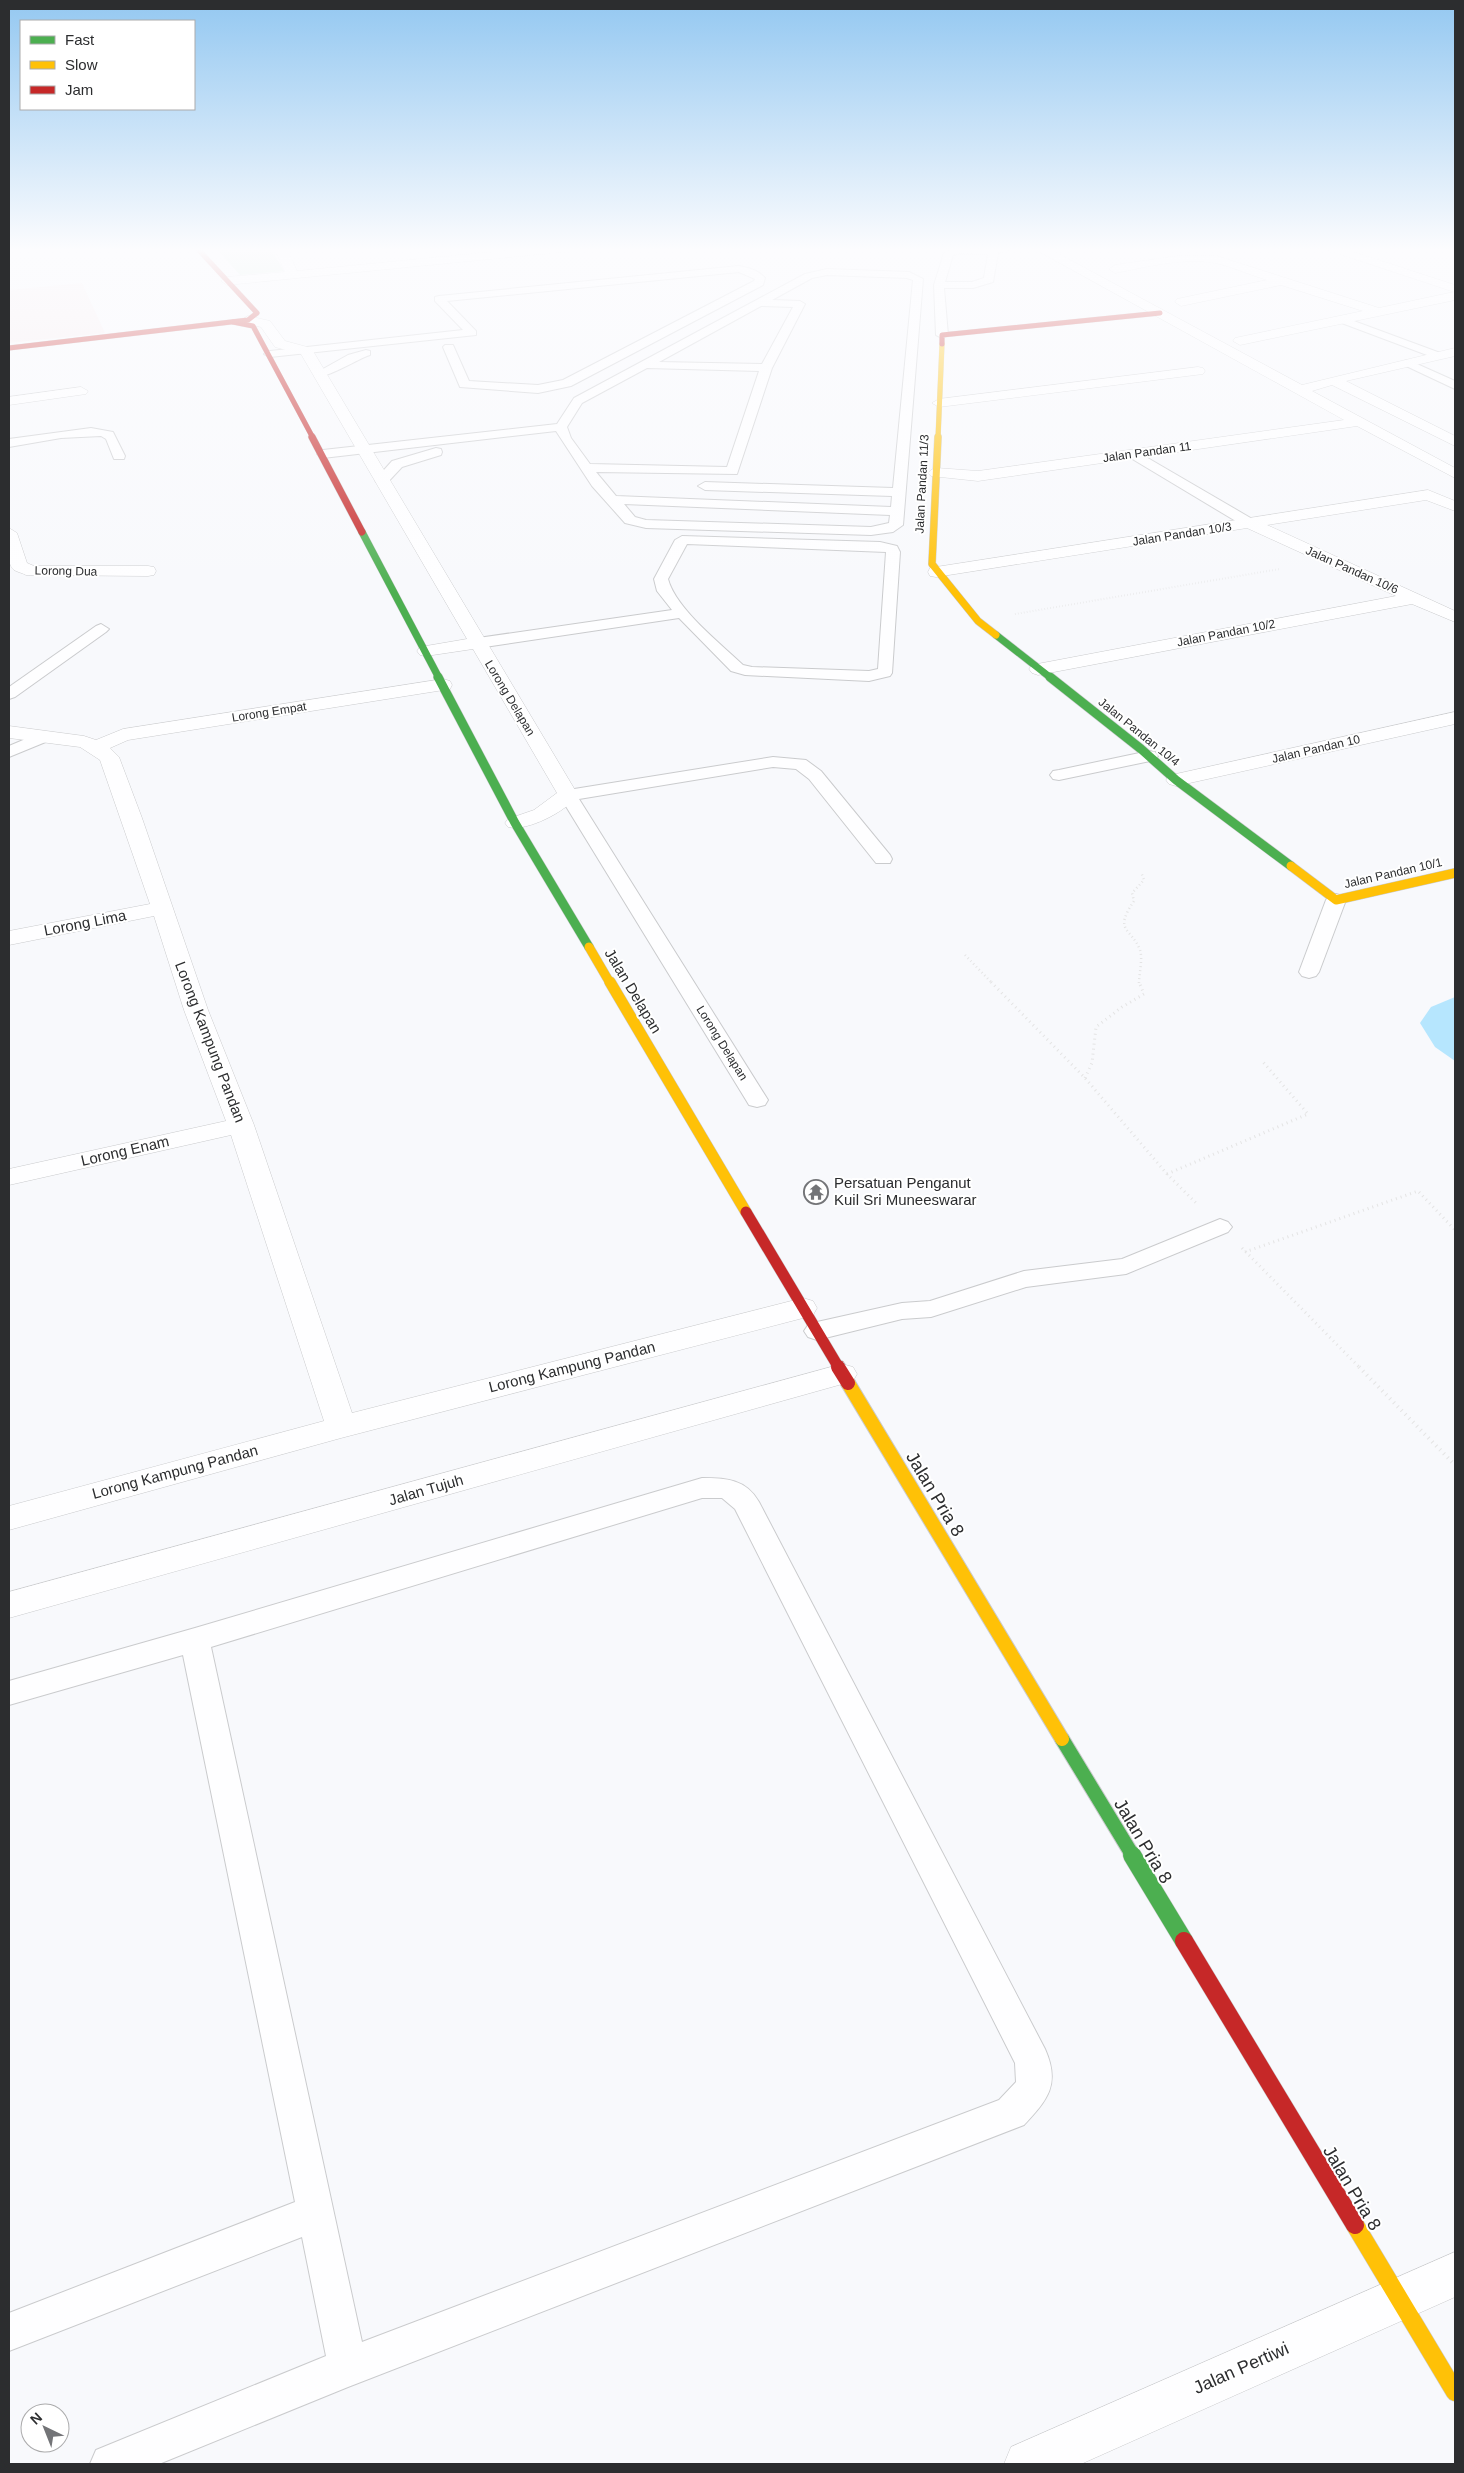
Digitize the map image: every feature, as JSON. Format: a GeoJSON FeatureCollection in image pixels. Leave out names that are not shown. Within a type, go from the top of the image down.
{"type":"FeatureCollection","features":[{"type":"Feature","properties":{"kind":"street"},"geometry":{"type":"LineString","coordinates":[[275,362],[443,685]]}},
{"type":"Feature","properties":{"kind":"street","name":"Lorong Delapan"},"geometry":{"type":"LineString","coordinates":[[313,362],[568,796]]}},
{"type":"Feature","properties":{"kind":"street","name":"Jalan Pandan 11/3"},"geometry":{"type":"LineString","coordinates":[[936,572],[932,564],[941,362]]}},
{"type":"Feature","properties":{"kind":"street"},"geometry":{"type":"LineString","coordinates":[[1250,362],[1455,474]]}},
{"type":"Feature","properties":{"kind":"street"},"geometry":{"type":"LineString","coordinates":[[1300,390],[1333,380],[1408,363]]}},
{"type":"Feature","properties":{"kind":"street"},"geometry":{"type":"LineString","coordinates":[[939,403],[1198,371]]}},
{"type":"Feature","properties":{"kind":"street"},"geometry":{"type":"LineString","coordinates":[[1333,380],[1455,442]]}},
{"type":"Feature","properties":{"kind":"street"},"geometry":{"type":"LineString","coordinates":[[9,401],[81,391]]}},
{"type":"Feature","properties":{"kind":"street","name":"Jalan Pandan 11"},"geometry":{"type":"LineString","coordinates":[[936,473],[978,476],[1358,422]]}},
{"type":"Feature","properties":{"kind":"street","name":"Jalan Pandan 10/3"},"geometry":{"type":"LineString","coordinates":[[936,572],[1428,495],[1455,506]]}},
{"type":"Feature","properties":{"kind":"street","name":"Jalan Pandan 10/6"},"geometry":{"type":"LineString","coordinates":[[1249,524],[1455,617]]}},
{"type":"Feature","properties":{"kind":"street","name":"Lorong Dua"},"geometry":{"type":"LineString","coordinates":[[9,533],[20,566],[24,569],[32,571],[148,571]]}},
{"type":"Feature","properties":{"kind":"street","name":"Jalan Pandan 10/4"},"geometry":{"type":"LineString","coordinates":[[936,572],[978,621],[1149,756],[1176,780],[1336,900]]}},
{"type":"Feature","properties":{"kind":"street","name":"Jalan Pandan 10/2"},"geometry":{"type":"LineString","coordinates":[[1038,668],[1414,598]]}},
{"type":"Feature","properties":{"kind":"street"},"geometry":{"type":"LineString","coordinates":[[426,651],[478,643]]}},
{"type":"Feature","properties":{"kind":"street","name":"Lorong Empat"},"geometry":{"type":"LineString","coordinates":[[96,747],[123,735],[443,685]]}},
{"type":"Feature","properties":{"kind":"street","name":"Jalan Delapan"},"geometry":{"type":"LineString","coordinates":[[443,685],[515,823],[810,1320]]}},
{"type":"Feature","properties":{"kind":"street","name":"Jalan Pandan 10"},"geometry":{"type":"LineString","coordinates":[[1176,780],[1455,718]]}},
{"type":"Feature","properties":{"kind":"street"},"geometry":{"type":"LineString","coordinates":[[9,732],[84,742],[96,747]]}},
{"type":"Feature","properties":{"kind":"street","name":"Lorong Kampung Pandan"},"geometry":{"type":"LineString","coordinates":[[96,747],[108,757],[132,818],[196,1010],[241,1125],[341,1427]]}},
{"type":"Feature","properties":{"kind":"street"},"geometry":{"type":"LineString","coordinates":[[515,823],[540,814],[568,796]]}},
{"type":"Feature","properties":{"kind":"street","name":"Jalan Pandan 10/1"},"geometry":{"type":"LineString","coordinates":[[1336,900],[1455,873]]}},
{"type":"Feature","properties":{"kind":"street","name":"Lorong Lima"},"geometry":{"type":"LineString","coordinates":[[9,938],[162,908]]}},
{"type":"Feature","properties":{"kind":"street","name":"Lorong Enam"},"geometry":{"type":"LineString","coordinates":[[9,1177],[241,1125]]}},
{"type":"Feature","properties":{"kind":"street","name":"Lorong Kampung Pandan"},"geometry":{"type":"LineString","coordinates":[[9,1518],[341,1427],[810,1320]]}},
{"type":"Feature","properties":{"kind":"street","name":"Jalan Pria 8"},"geometry":{"type":"LineString","coordinates":[[810,1320],[1455,2392]]}},
{"type":"Feature","properties":{"kind":"street","name":"Jalan Tujuh"},"geometry":{"type":"LineString","coordinates":[[9,1605],[842,1374]]}},
{"type":"Feature","properties":{"kind":"street","name":"Jalan Pertiwi"},"geometry":{"type":"LineString","coordinates":[[1028,2464],[1455,2274]]}},
{"type":"Feature","properties":{"kind":"lane"},"geometry":{"type":"LineString","coordinates":[[320,374],[342,362]]}},
{"type":"Feature","properties":{"kind":"lane"},"geometry":{"type":"LineString","coordinates":[[455,362],[464,384],[538,389],[568,383],[607,362]]}},
{"type":"Feature","properties":{"kind":"lane"},"geometry":{"type":"LineString","coordinates":[[563,432],[578,401],[650,362]]}},
{"type":"Feature","properties":{"kind":"lane"},"geometry":{"type":"LineString","coordinates":[[587,468],[732,471],[769,362]]}},
{"type":"Feature","properties":{"kind":"lane"},"geometry":{"type":"LineString","coordinates":[[563,432],[597,483],[630,520],[646,524],[871,531],[888,529],[896,525],[910,362]]}},
{"type":"Feature","properties":{"kind":"lane"},"geometry":{"type":"LineString","coordinates":[[1408,363],[1455,385]]}},
{"type":"Feature","properties":{"kind":"lane"},"geometry":{"type":"LineString","coordinates":[[645,365],[766,368]]}},
{"type":"Feature","properties":{"kind":"lane"},"geometry":{"type":"LineString","coordinates":[[353,430],[434,446]]}},
{"type":"Feature","properties":{"kind":"lane"},"geometry":{"type":"LineString","coordinates":[[9,443],[89,432],[105,432],[111,436],[119,456]]}},
{"type":"Feature","properties":{"kind":"lane"},"geometry":{"type":"LineString","coordinates":[[325,458],[563,432]]}},
{"type":"Feature","properties":{"kind":"lane"},"geometry":{"type":"LineString","coordinates":[[382,480],[397,464],[434,446]]}},
{"type":"Feature","properties":{"kind":"lane"},"geometry":{"type":"LineString","coordinates":[[1134,454],[1249,524]]}},
{"type":"Feature","properties":{"kind":"lane"},"geometry":{"type":"LineString","coordinates":[[597,483],[616,484]]}},
{"type":"Feature","properties":{"kind":"lane"},"geometry":{"type":"LineString","coordinates":[[694,486],[898,492]]}},
{"type":"Feature","properties":{"kind":"lane"},"geometry":{"type":"LineString","coordinates":[[613,500],[897,511]]}},
{"type":"Feature","properties":{"kind":"lane"},"geometry":{"type":"LineString","coordinates":[[682,540],[880,546],[892,549],[894,552],[886,670],[878,675],[751,672],[740,670],[682,613],[664,591],[661,580],[682,540]]}},
{"type":"Feature","properties":{"kind":"lane"},"geometry":{"type":"LineString","coordinates":[[478,643],[682,613]]}},
{"type":"Feature","properties":{"kind":"lane"},"geometry":{"type":"LineString","coordinates":[[9,694],[101,629]]}},
{"type":"Feature","properties":{"kind":"lane"},"geometry":{"type":"LineString","coordinates":[[9,752],[42,737]]}},
{"type":"Feature","properties":{"kind":"lane"},"geometry":{"type":"LineString","coordinates":[[1059,775],[1149,756]]}},
{"type":"Feature","properties":{"kind":"lane"},"geometry":{"type":"LineString","coordinates":[[568,796],[773,762],[800,764],[815,775],[883,859]]}},
{"type":"Feature","properties":{"kind":"lane","name":"Lorong Delapan"},"geometry":{"type":"LineString","coordinates":[[568,796],[757,1100]]}},
{"type":"Feature","properties":{"kind":"lane"},"geometry":{"type":"LineString","coordinates":[[1309,972],[1336,900]]}},
{"type":"Feature","properties":{"kind":"lane"},"geometry":{"type":"LineString","coordinates":[[810,1320],[931,1309],[1024,1280],[1126,1266],[1220,1227]]}},
{"type":"Feature","properties":{"kind":"lane"},"geometry":{"type":"LineString","coordinates":[[9,1693],[195,1640],[702,1488],[728,1488],[745,1502],[1033,2061],[1034,2088],[1011,2113],[348,2367],[110,2464]]}},
{"type":"Feature","properties":{"kind":"lane"},"geometry":{"type":"LineString","coordinates":[[195,1640],[348,2367]]}},
{"type":"Feature","properties":{"kind":"lane"},"geometry":{"type":"LineString","coordinates":[[9,2332],[316,2213]]}},
{"type":"Feature","properties":{"kind":"path"},"geometry":{"type":"LineString","coordinates":[[978,621],[1330,560]]}},
{"type":"Feature","properties":{"kind":"path"},"geometry":{"type":"LineString","coordinates":[[1085,1078],[1092,1063],[1096,1028],[1144,994],[1140,984],[1140,952],[1125,930],[1125,914],[1134,901],[1132,893],[1144,880],[1142,872]]}},
{"type":"Feature","properties":{"kind":"path"},"geometry":{"type":"LineString","coordinates":[[1167,1174],[1308,1114],[1263,1062]]}},
{"type":"Feature","properties":{"kind":"path"},"geometry":{"type":"LineString","coordinates":[[1245,1252],[1418,1192],[1455,1230]]}},
{"type":"Feature","properties":{"kind":"water"},"geometry":{"type":"Polygon","coordinates":[[[1455,997],[1455,1061],[1435,1047],[1420,1023],[1431,1007],[1455,997]]]}},
{"type":"Feature","properties":{"kind":"traffic: fast"},"geometry":{"type":"LineString","coordinates":[[362,532],[515,823],[589,947]]}},
{"type":"Feature","properties":{"kind":"traffic: fast"},"geometry":{"type":"LineString","coordinates":[[996,635],[1141,749],[1176,780],[1291,866]]}},
{"type":"Feature","properties":{"kind":"traffic: fast"},"geometry":{"type":"LineString","coordinates":[[1062,1739],[1184,1941]]}},
{"type":"Feature","properties":{"kind":"traffic: slow"},"geometry":{"type":"LineString","coordinates":[[941,362],[932,564],[978,621],[996,635]]}},
{"type":"Feature","properties":{"kind":"traffic: slow"},"geometry":{"type":"LineString","coordinates":[[1291,866],[1336,900],[1455,873]]}},
{"type":"Feature","properties":{"kind":"traffic: slow"},"geometry":{"type":"LineString","coordinates":[[589,947],[746,1212]]}},
{"type":"Feature","properties":{"kind":"traffic: slow"},"geometry":{"type":"LineString","coordinates":[[848,1383],[1062,1739]]}},
{"type":"Feature","properties":{"kind":"traffic: slow"},"geometry":{"type":"LineString","coordinates":[[1355,2225],[1455,2392]]}},
{"type":"Feature","properties":{"kind":"traffic: jam"},"geometry":{"type":"LineString","coordinates":[[273,362],[362,532]]}},
{"type":"Feature","properties":{"kind":"traffic: jam"},"geometry":{"type":"LineString","coordinates":[[746,1212],[848,1383]]}},
{"type":"Feature","properties":{"kind":"traffic: jam"},"geometry":{"type":"LineString","coordinates":[[1184,1941],[1355,2225]]}},
{"type":"Feature","properties":{"kind":"place","name":"Persatuan Penganut Kuil Sri Muneeswarar"},"geometry":{"type":"Point","coordinates":[816,1192]}}]}
